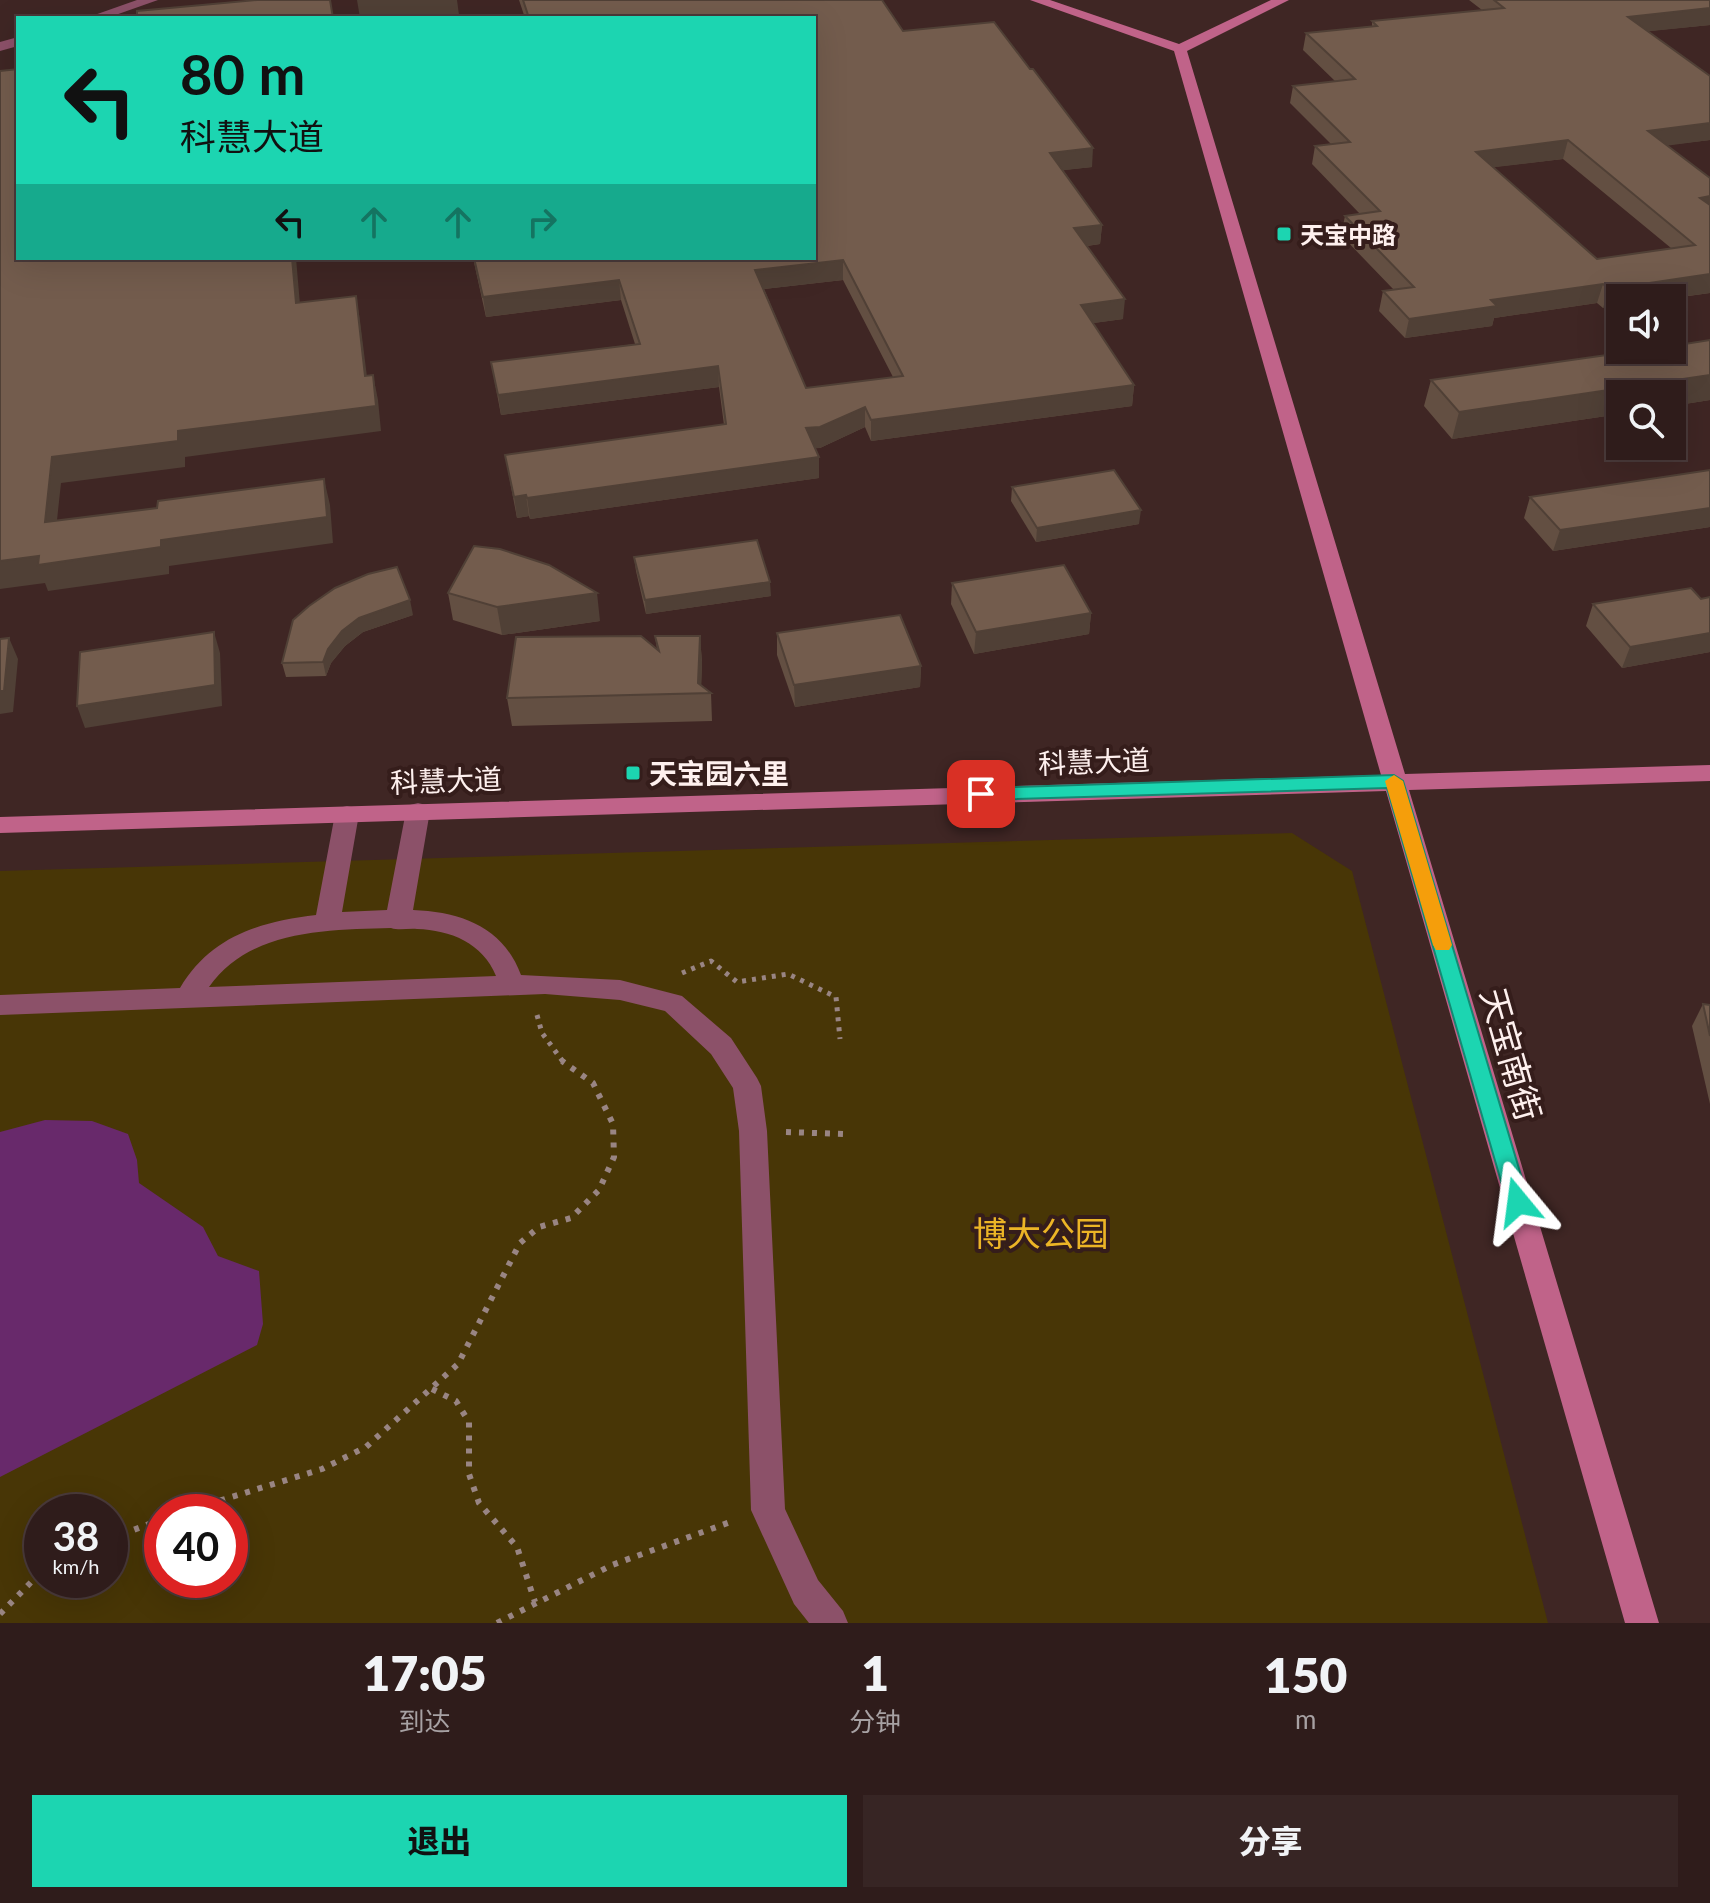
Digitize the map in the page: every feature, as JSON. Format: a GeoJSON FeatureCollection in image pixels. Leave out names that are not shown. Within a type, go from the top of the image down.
{"type":"FeatureCollection","features":[{"type":"Feature","properties":{"kind":"street"},"geometry":{"type":"LineString","coordinates":[[99,16],[151,0]]}},
{"type":"Feature","properties":{"kind":"street"},"geometry":{"type":"LineString","coordinates":[[1037,0],[1180,49],[1282,0]]}},
{"type":"Feature","properties":{"kind":"street"},"geometry":{"type":"LineString","coordinates":[[1180,49],[1394,781]]}},
{"type":"Feature","properties":{"kind":"street","name":"科慧大道"},"geometry":{"type":"LineString","coordinates":[[0,825],[1710,773]]}},
{"type":"Feature","properties":{"kind":"street","name":"天宝南街"},"geometry":{"type":"LineString","coordinates":[[1394,781],[1642,1623]]}},
{"type":"Feature","properties":{"kind":"street"},"geometry":{"type":"LineString","coordinates":[[398,921],[418,811]]}},
{"type":"Feature","properties":{"kind":"street"},"geometry":{"type":"LineString","coordinates":[[327,924],[347,814]]}},
{"type":"Feature","properties":{"kind":"street"},"geometry":{"type":"LineString","coordinates":[[188,998],[213,962],[238,944],[296,925],[440,922],[492,946],[512,985]]}},
{"type":"Feature","properties":{"kind":"street"},"geometry":{"type":"LineString","coordinates":[[0,1005],[545,984],[634,993],[673,1003],[721,1046],[747,1086],[753,1131],[768,1510],[806,1592],[831,1623]]}},
{"type":"Feature","properties":{"kind":"path"},"geometry":{"type":"LineString","coordinates":[[634,993],[711,961],[737,982],[788,974],[836,997],[840,1039]]}},
{"type":"Feature","properties":{"kind":"path"},"geometry":{"type":"LineString","coordinates":[[241,1494],[322,1469],[366,1447],[458,1364],[520,1243],[539,1227],[571,1218],[599,1190],[614,1157],[613,1124],[593,1083],[558,1058],[542,1033],[536,1008],[545,984]]}},
{"type":"Feature","properties":{"kind":"path"},"geometry":{"type":"LineString","coordinates":[[753,1131],[844,1134]]}},
{"type":"Feature","properties":{"kind":"path"},"geometry":{"type":"LineString","coordinates":[[432,1389],[456,1401],[469,1422],[469,1474],[479,1503],[517,1547],[535,1602]]}},
{"type":"Feature","properties":{"kind":"path"},"geometry":{"type":"LineString","coordinates":[[497,1623],[599,1568],[671,1539],[768,1510]]}},
{"type":"Feature","properties":{"kind":"path"},"geometry":{"type":"LineString","coordinates":[[0,1614],[24,1589]]}},
{"type":"Feature","properties":{"kind":"green space","name":"博大公园"},"geometry":{"type":"Polygon","coordinates":[[[1292,833],[1352,871],[1548,1623],[0,1623],[0,871],[1292,833]]]}},
{"type":"Feature","properties":{"kind":"shaded area"},"geometry":{"type":"Polygon","coordinates":[[[45,1120],[92,1121],[128,1134],[137,1160],[139,1183],[203,1227],[218,1256],[259,1271],[263,1324],[257,1345],[0,1477],[0,1132],[45,1120]]]}},
{"type":"Feature","properties":{"kind":"building"},"geometry":{"type":"Polygon","coordinates":[[[257,0],[330,0],[333,16],[137,16],[137,11],[257,0]]]}},
{"type":"Feature","properties":{"kind":"building"},"geometry":{"type":"Polygon","coordinates":[[[523,0],[882,0],[903,31],[994,22],[1093,148],[1050,153],[1102,225],[1074,228],[1125,299],[1081,305],[1134,385],[871,420],[865,407],[820,427],[806,428],[819,457],[527,498],[526,495],[514,497],[505,455],[726,424],[718,366],[498,395],[491,362],[640,344],[619,280],[483,297],[474,260],[816,260],[816,16],[528,16],[523,0]],[[843,260],[755,270],[806,388],[903,376],[843,260]]]}},
{"type":"Feature","properties":{"kind":"building"},"geometry":{"type":"Polygon","coordinates":[[[1494,0],[1710,0],[1710,8],[1628,17],[1710,76],[1710,123],[1648,131],[1710,178],[1710,196],[1700,198],[1710,205],[1710,274],[1643,284],[1606,284],[1606,286],[1603,284],[1491,300],[1497,306],[1409,319],[1383,291],[1414,287],[1345,216],[1380,211],[1315,146],[1350,142],[1293,86],[1355,79],[1306,33],[1377,26],[1372,21],[1504,8],[1494,0]],[[1568,140],[1476,152],[1597,259],[1695,245],[1568,140]]]}},
{"type":"Feature","properties":{"kind":"building"},"geometry":{"type":"Polygon","coordinates":[[[16,69],[16,260],[292,260],[296,303],[356,296],[365,376],[373,375],[376,406],[178,431],[178,441],[52,457],[45,522],[157,508],[158,501],[324,479],[327,517],[161,540],[161,547],[38,565],[39,556],[0,561],[0,71],[16,69]]]}},
{"type":"Feature","properties":{"kind":"building"},"geometry":{"type":"Polygon","coordinates":[[[1710,340],[1710,375],[1676,380],[1606,380],[1606,390],[1459,412],[1431,380],[1606,355],[1606,364],[1686,364],[1686,344],[1710,340]]]}},
{"type":"Feature","properties":{"kind":"building"},"geometry":{"type":"Polygon","coordinates":[[[1114,470],[1141,510],[1037,528],[1012,487],[1114,470]]]}},
{"type":"Feature","properties":{"kind":"building"},"geometry":{"type":"Polygon","coordinates":[[[1710,470],[1710,508],[1560,530],[1530,497],[1710,470]]]}},
{"type":"Feature","properties":{"kind":"building"},"geometry":{"type":"Polygon","coordinates":[[[757,540],[770,582],[645,600],[634,557],[757,540]]]}},
{"type":"Feature","properties":{"kind":"building"},"geometry":{"type":"Polygon","coordinates":[[[474,546],[500,549],[549,565],[597,593],[497,607],[448,593],[474,546]]]}},
{"type":"Feature","properties":{"kind":"building"},"geometry":{"type":"Polygon","coordinates":[[[1064,565],[1091,613],[976,632],[952,583],[1064,565]]]}},
{"type":"Feature","properties":{"kind":"building"},"geometry":{"type":"Polygon","coordinates":[[[397,567],[410,600],[359,618],[342,631],[328,649],[323,662],[282,663],[293,620],[309,606],[335,588],[368,574],[397,567]]]}},
{"type":"Feature","properties":{"kind":"building"},"geometry":{"type":"Polygon","coordinates":[[[1691,588],[1701,599],[1710,597],[1710,633],[1630,647],[1593,604],[1691,588]]]}},
{"type":"Feature","properties":{"kind":"building"},"geometry":{"type":"Polygon","coordinates":[[[900,615],[921,666],[794,685],[777,633],[900,615]]]}},
{"type":"Feature","properties":{"kind":"building"},"geometry":{"type":"Polygon","coordinates":[[[214,632],[215,685],[77,706],[80,652],[214,632]]]}},
{"type":"Feature","properties":{"kind":"building"},"geometry":{"type":"Polygon","coordinates":[[[641,636],[659,651],[655,636],[700,636],[698,683],[711,693],[507,698],[516,637],[641,636]]]}},
{"type":"Feature","properties":{"kind":"building"},"geometry":{"type":"Polygon","coordinates":[[[9,638],[4,691],[0,691],[0,639],[9,638]]]}},
{"type":"Feature","properties":{"kind":"building"},"geometry":{"type":"Polygon","coordinates":[[[1703,1004],[1710,1005],[1710,1036],[1703,1004]]]}},
{"type":"Feature","properties":{"kind":"slow traffic"},"geometry":{"type":"LineString","coordinates":[[1394,781],[1442,945]]}},
{"type":"Feature","properties":{"kind":"place","name":"天宝中路"},"geometry":{"type":"Point","coordinates":[1284,234]}},
{"type":"Feature","properties":{"kind":"place","name":"天宝园六里"},"geometry":{"type":"Point","coordinates":[633,773]}},
{"type":"Feature","properties":{"kind":"route"},"geometry":{"type":"LineString","coordinates":[[981,794],[1394,781],[1518,1202]]}}]}
